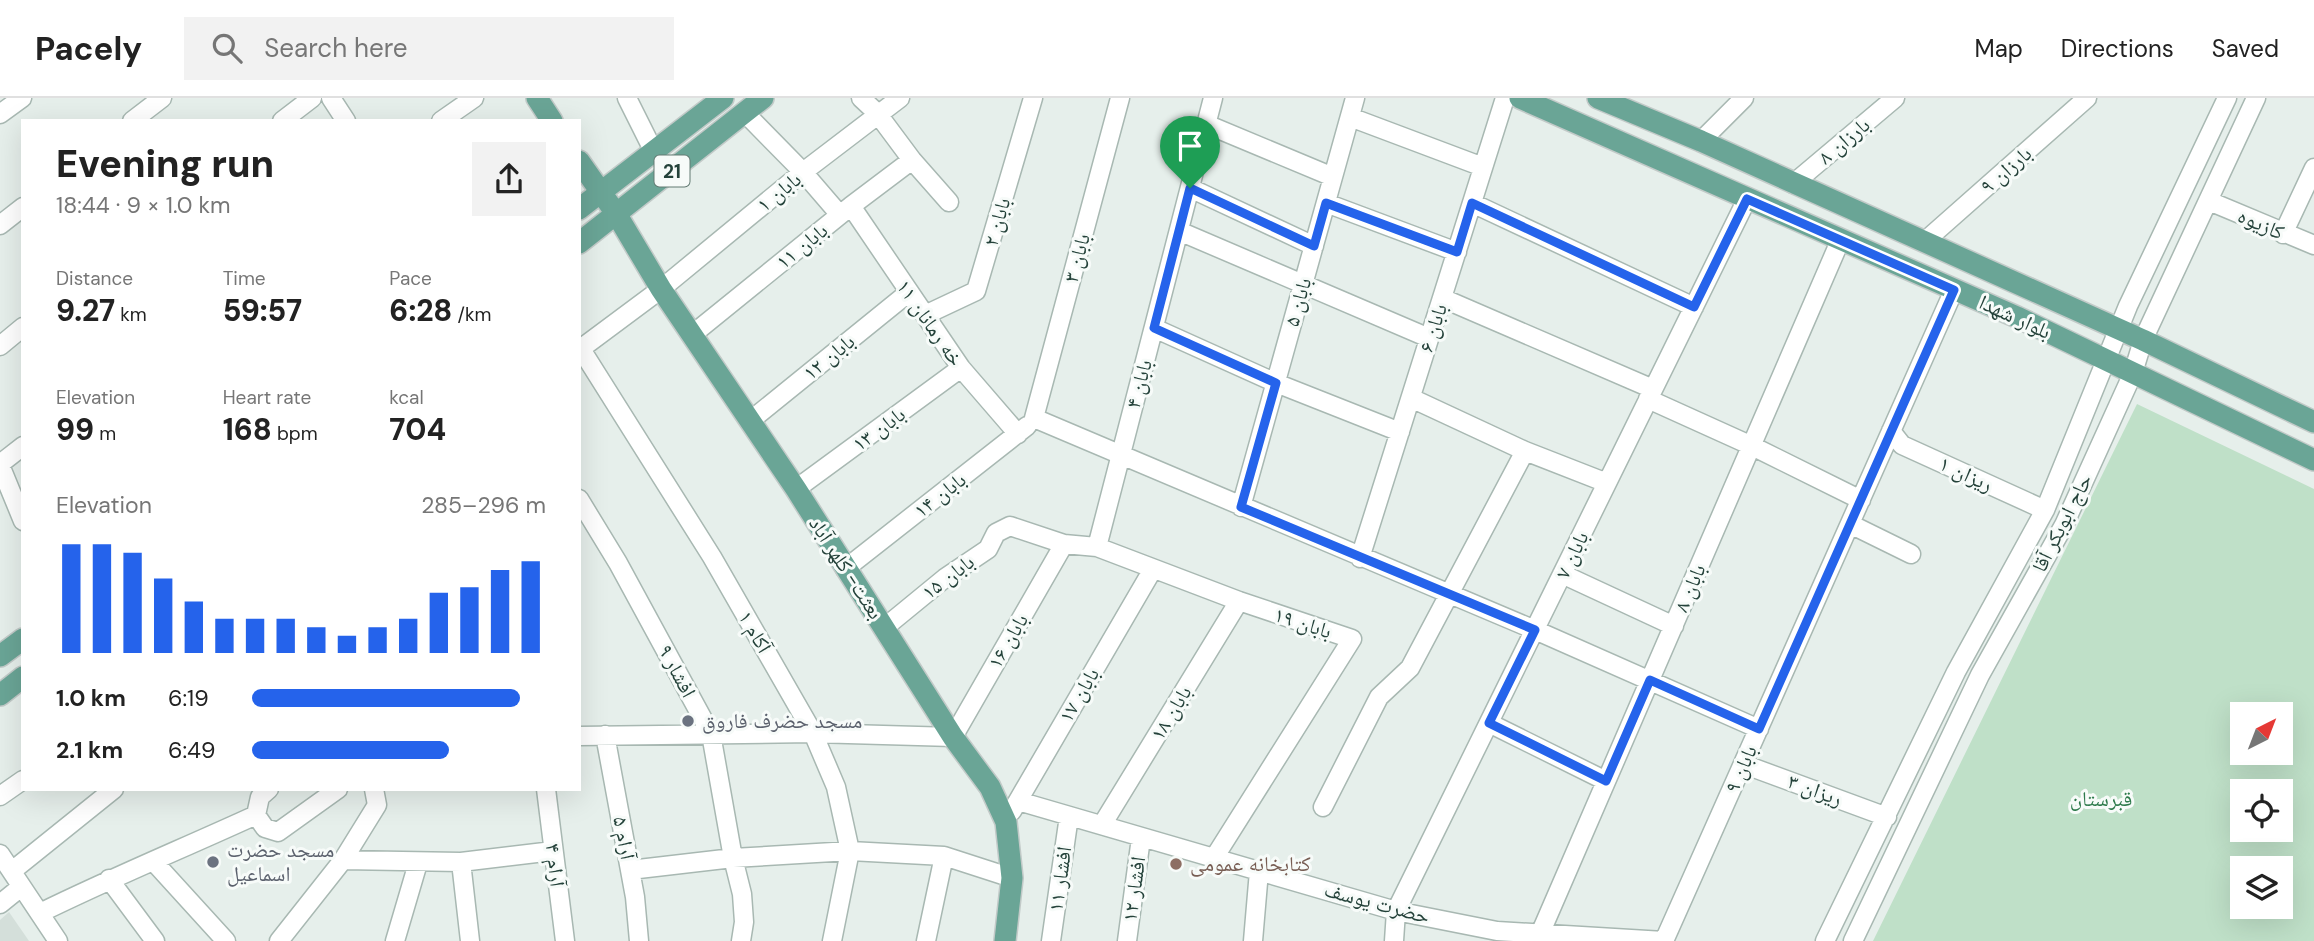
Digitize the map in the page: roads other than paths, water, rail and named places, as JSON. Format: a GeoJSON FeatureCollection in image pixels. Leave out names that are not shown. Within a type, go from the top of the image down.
{"type":"FeatureCollection","features":[{"type":"Feature","properties":{"kind":"main road"},"geometry":{"type":"LineString","coordinates":[[537,98],[551,119]]}},
{"type":"Feature","properties":{"kind":"main road","name":"21"},"geometry":{"type":"LineString","coordinates":[[581,208],[723,98]]}},
{"type":"Feature","properties":{"kind":"main road","name":"21"},"geometry":{"type":"LineString","coordinates":[[581,242],[763,98]]}},
{"type":"Feature","properties":{"kind":"main road","name":"بلوار شهدا"},"geometry":{"type":"LineString","coordinates":[[1520,98],[2017,317],[2314,460]]}},
{"type":"Feature","properties":{"kind":"main road","name":"بلوار شهدا"},"geometry":{"type":"LineString","coordinates":[[1608,100],[2143,340],[2314,422]]}},
{"type":"Feature","properties":{"kind":"main road","name":"بعثت- کلهر آباد"},"geometry":{"type":"LineString","coordinates":[[581,164],[617,215],[661,289],[796,489],[953,737],[990,787],[1006,822],[1012,878],[1005,941]]}},
{"type":"Feature","properties":{"kind":"main road"},"geometry":{"type":"LineString","coordinates":[[0,656],[21,640]]}},
{"type":"Feature","properties":{"kind":"main road"},"geometry":{"type":"LineString","coordinates":[[0,695],[21,679]]}},
{"type":"Feature","properties":{"kind":"street"},"geometry":{"type":"LineString","coordinates":[[0,114],[22,98]]}},
{"type":"Feature","properties":{"kind":"street"},"geometry":{"type":"LineString","coordinates":[[138,113],[162,98]]}},
{"type":"Feature","properties":{"kind":"street"},"geometry":{"type":"LineString","coordinates":[[285,119],[312,98]]}},
{"type":"Feature","properties":{"kind":"street"},"geometry":{"type":"LineString","coordinates":[[331,98],[345,119]]}},
{"type":"Feature","properties":{"kind":"street"},"geometry":{"type":"LineString","coordinates":[[444,119],[474,98]]}},
{"type":"Feature","properties":{"kind":"street"},"geometry":{"type":"LineString","coordinates":[[627,98],[654,152]]}},
{"type":"Feature","properties":{"kind":"street"},"geometry":{"type":"LineString","coordinates":[[861,98],[877,113],[912,160],[949,202]]}},
{"type":"Feature","properties":{"kind":"street","name":"بابان ۱"},"geometry":{"type":"LineString","coordinates":[[581,348],[661,289],[803,172],[900,98]]}},
{"type":"Feature","properties":{"kind":"street","name":"بابان ۲"},"geometry":{"type":"LineString","coordinates":[[925,315],[976,291],[1033,98]]}},
{"type":"Feature","properties":{"kind":"street","name":"بابان ۳"},"geometry":{"type":"LineString","coordinates":[[1034,418],[1120,98]]}},
{"type":"Feature","properties":{"kind":"street","name":"بابان ۴"},"geometry":{"type":"LineString","coordinates":[[1097,547],[1213,98]]}},
{"type":"Feature","properties":{"kind":"street","name":"بابان ۵"},"geometry":{"type":"LineString","coordinates":[[1241,507],[1355,98]]}},
{"type":"Feature","properties":{"kind":"street","name":"بابان ۶"},"geometry":{"type":"LineString","coordinates":[[1360,558],[1505,98]]}},
{"type":"Feature","properties":{"kind":"street"},"geometry":{"type":"LineString","coordinates":[[1701,141],[1744,98]]}},
{"type":"Feature","properties":{"kind":"street","name":"بارزان ۸"},"geometry":{"type":"LineString","coordinates":[[1793,184],[1895,98]]}},
{"type":"Feature","properties":{"kind":"street","name":"بارزان ۹"},"geometry":{"type":"LineString","coordinates":[[1924,242],[2087,98]]}},
{"type":"Feature","properties":{"kind":"street","name":"حاج ابوبکر آقا"},"geometry":{"type":"LineString","coordinates":[[1825,941],[1956,672],[2045,510],[2118,329],[2227,98]]}},
{"type":"Feature","properties":{"kind":"street","name":"حاج ابوبکر آقا"},"geometry":{"type":"LineString","coordinates":[[1853,941],[1980,675],[2064,524],[2133,373],[2143,340],[2256,98]]}},
{"type":"Feature","properties":{"kind":"street","name":"خه رمانان ۱۱"},"geometry":{"type":"LineString","coordinates":[[744,113],[845,211],[925,315],[961,368],[1018,434]]}},
{"type":"Feature","properties":{"kind":"street"},"geometry":{"type":"LineString","coordinates":[[1350,117],[1483,167]]}},
{"type":"Feature","properties":{"kind":"street"},"geometry":{"type":"LineString","coordinates":[[1206,124],[1333,177]]}},
{"type":"Feature","properties":{"kind":"street","name":"بابان ۱۱"},"geometry":{"type":"LineString","coordinates":[[693,334],[912,160]]}},
{"type":"Feature","properties":{"kind":"street"},"geometry":{"type":"LineString","coordinates":[[2283,234],[2314,168]]}},
{"type":"Feature","properties":{"kind":"street"},"geometry":{"type":"LineString","coordinates":[[1190,188],[1314,246]]}},
{"type":"Feature","properties":{"kind":"street","name":"بابان ۷"},"geometry":{"type":"LineString","coordinates":[[1396,911],[1747,199]]}},
{"type":"Feature","properties":{"kind":"street","name":"کازیوه"},"geometry":{"type":"LineString","coordinates":[[2209,201],[2314,245]]}},
{"type":"Feature","properties":{"kind":"street"},"geometry":{"type":"LineString","coordinates":[[1326,203],[1457,252]]}},
{"type":"Feature","properties":{"kind":"street"},"geometry":{"type":"LineString","coordinates":[[1472,203],[1694,307]]}},
{"type":"Feature","properties":{"kind":"street"},"geometry":{"type":"LineString","coordinates":[[0,225],[21,209]]}},
{"type":"Feature","properties":{"kind":"street"},"geometry":{"type":"LineString","coordinates":[[1179,231],[1429,338]]}},
{"type":"Feature","properties":{"kind":"street","name":"بابان ۸"},"geometry":{"type":"LineString","coordinates":[[1540,934],[1840,241]]}},
{"type":"Feature","properties":{"kind":"street","name":"بابان ۹"},"geometry":{"type":"LineString","coordinates":[[1664,941],[1954,290]]}},
{"type":"Feature","properties":{"kind":"street","name":"بابان ۱۲"},"geometry":{"type":"LineString","coordinates":[[750,421],[908,293]]}},
{"type":"Feature","properties":{"kind":"street"},"geometry":{"type":"LineString","coordinates":[[1442,298],[1651,394],[1861,500]]}},
{"type":"Feature","properties":{"kind":"street"},"geometry":{"type":"LineString","coordinates":[[1154,328],[1276,383],[1400,432]]}},
{"type":"Feature","properties":{"kind":"street"},"geometry":{"type":"LineString","coordinates":[[0,346],[21,329]]}},
{"type":"Feature","properties":{"kind":"street","name":"آکام ۱"},"geometry":{"type":"LineString","coordinates":[[581,351],[712,557],[813,733],[836,787],[850,851],[832,941]]}},
{"type":"Feature","properties":{"kind":"street","name":"بابان ۱۳"},"geometry":{"type":"LineString","coordinates":[[796,489],[961,368]]}},
{"type":"Feature","properties":{"kind":"street"},"geometry":{"type":"LineString","coordinates":[[1411,398],[1525,451],[1607,484]]}},
{"type":"Feature","properties":{"kind":"street"},"geometry":{"type":"LineString","coordinates":[[1034,418],[1535,630],[1759,729]]}},
{"type":"Feature","properties":{"kind":"street","name":"بابان ۱۴"},"geometry":{"type":"LineString","coordinates":[[845,569],[1018,434],[1034,418]]}},
{"type":"Feature","properties":{"kind":"street","name":"ریزان ۱"},"geometry":{"type":"LineString","coordinates":[[1891,431],[1902,445],[2045,510]]}},
{"type":"Feature","properties":{"kind":"street"},"geometry":{"type":"LineString","coordinates":[[21,448],[0,465],[21,516]]}},
{"type":"Feature","properties":{"kind":"street"},"geometry":{"type":"LineString","coordinates":[[1323,807],[1379,697],[1410,668],[1525,451]]}},
{"type":"Feature","properties":{"kind":"street","name":"افشار ۹"},"geometry":{"type":"LineString","coordinates":[[581,502],[618,563],[711,734],[733,858],[743,894],[744,922],[741,941]]}},
{"type":"Feature","properties":{"kind":"street"},"geometry":{"type":"LineString","coordinates":[[1850,524],[1911,554]]}},
{"type":"Feature","properties":{"kind":"street","name":"بابان ۱۹"},"geometry":{"type":"LineString","coordinates":[[1010,526],[1064,544],[1097,547],[1239,601],[1352,639],[1214,858]]}},
{"type":"Feature","properties":{"kind":"street","name":"بابان ۱۵"},"geometry":{"type":"LineString","coordinates":[[884,628],[945,578],[988,549],[996,533],[1010,526]]}},
{"type":"Feature","properties":{"kind":"street","name":"بابان ۱۶"},"geometry":{"type":"LineString","coordinates":[[953,737],[1064,544]]}},
{"type":"Feature","properties":{"kind":"street","name":"بابان ۱۷"},"geometry":{"type":"LineString","coordinates":[[1006,822],[1153,569]]}},
{"type":"Feature","properties":{"kind":"street"},"geometry":{"type":"LineString","coordinates":[[1562,574],[1674,626]]}},
{"type":"Feature","properties":{"kind":"street","name":"بابان ۱۸"},"geometry":{"type":"LineString","coordinates":[[1102,825],[1239,601]]}},
{"type":"Feature","properties":{"kind":"street"},"geometry":{"type":"LineString","coordinates":[[1489,723],[1606,781]]}},
{"type":"Feature","properties":{"kind":"street"},"geometry":{"type":"LineString","coordinates":[[581,733],[813,733],[953,737]]}},
{"type":"Feature","properties":{"kind":"street","name":"آرام ۵"},"geometry":{"type":"LineString","coordinates":[[605,735],[630,870],[639,941]]}},
{"type":"Feature","properties":{"kind":"street","name":"۳ ریزان"},"geometry":{"type":"LineString","coordinates":[[1743,764],[1887,817]]}},
{"type":"Feature","properties":{"kind":"street"},"geometry":{"type":"LineString","coordinates":[[0,796],[21,781]]}},
{"type":"Feature","properties":{"kind":"street"},"geometry":{"type":"LineString","coordinates":[[12,871],[112,791]]}},
{"type":"Feature","properties":{"kind":"street"},"geometry":{"type":"LineString","coordinates":[[262,792],[256,815],[265,828],[278,832],[335,791]]}},
{"type":"Feature","properties":{"kind":"street"},"geometry":{"type":"LineString","coordinates":[[279,941],[343,860],[377,805],[374,791]]}},
{"type":"Feature","properties":{"kind":"street","name":"آرام ۴"},"geometry":{"type":"LineString","coordinates":[[546,791],[565,941]]}},
{"type":"Feature","properties":{"kind":"street","name":"حضرت یوسف"},"geometry":{"type":"LineString","coordinates":[[1018,801],[1396,911],[1496,936],[1540,934],[1664,941]]}},
{"type":"Feature","properties":{"kind":"street"},"geometry":{"type":"LineString","coordinates":[[40,913],[109,879],[154,862],[256,815]]}},
{"type":"Feature","properties":{"kind":"street","name":"افشار ۱۱"},"geometry":{"type":"LineString","coordinates":[[1051,941],[1069,816]]}},
{"type":"Feature","properties":{"kind":"street","name":"افشار ۱۲"},"geometry":{"type":"LineString","coordinates":[[1127,941],[1142,838]]}},
{"type":"Feature","properties":{"kind":"street"},"geometry":{"type":"LineString","coordinates":[[343,860],[461,862],[553,851]]}},
{"type":"Feature","properties":{"kind":"street"},"geometry":{"type":"LineString","coordinates":[[630,870],[733,858],[850,851],[944,856],[1012,878]]}},
{"type":"Feature","properties":{"kind":"street"},"geometry":{"type":"LineString","coordinates":[[0,854],[58,941]]}},
{"type":"Feature","properties":{"kind":"street"},"geometry":{"type":"LineString","coordinates":[[926,941],[944,856]]}},
{"type":"Feature","properties":{"kind":"street"},"geometry":{"type":"LineString","coordinates":[[154,862],[226,941]]}},
{"type":"Feature","properties":{"kind":"street"},"geometry":{"type":"LineString","coordinates":[[461,862],[470,941]]}},
{"type":"Feature","properties":{"kind":"street"},"geometry":{"type":"LineString","coordinates":[[396,941],[418,863]]}},
{"type":"Feature","properties":{"kind":"street"},"geometry":{"type":"LineString","coordinates":[[1253,941],[1259,871]]}},
{"type":"Feature","properties":{"kind":"street"},"geometry":{"type":"LineString","coordinates":[[109,879],[155,941]]}},
{"type":"Feature","properties":{"kind":"street"},"geometry":{"type":"LineString","coordinates":[[0,904],[21,887]]}},
{"type":"Feature","properties":{"kind":"street"},"geometry":{"type":"LineString","coordinates":[[1394,941],[1396,911]]}},
{"type":"Feature","properties":{"kind":"place","name":"مسجد حضرف فاروق"},"geometry":{"type":"Point","coordinates":[688,721]}},
{"type":"Feature","properties":{"kind":"place","name":"مسجد حضرت اسماعیل"},"geometry":{"type":"Point","coordinates":[213,862]}},
{"type":"Feature","properties":{"kind":"place","name":"کتابخانه عمومی"},"geometry":{"type":"Point","coordinates":[1176,864]}},
{"type":"Feature","properties":{"kind":"park label","name":"قبرستان"},"geometry":{"type":"Point","coordinates":[2101,799]}}]}
